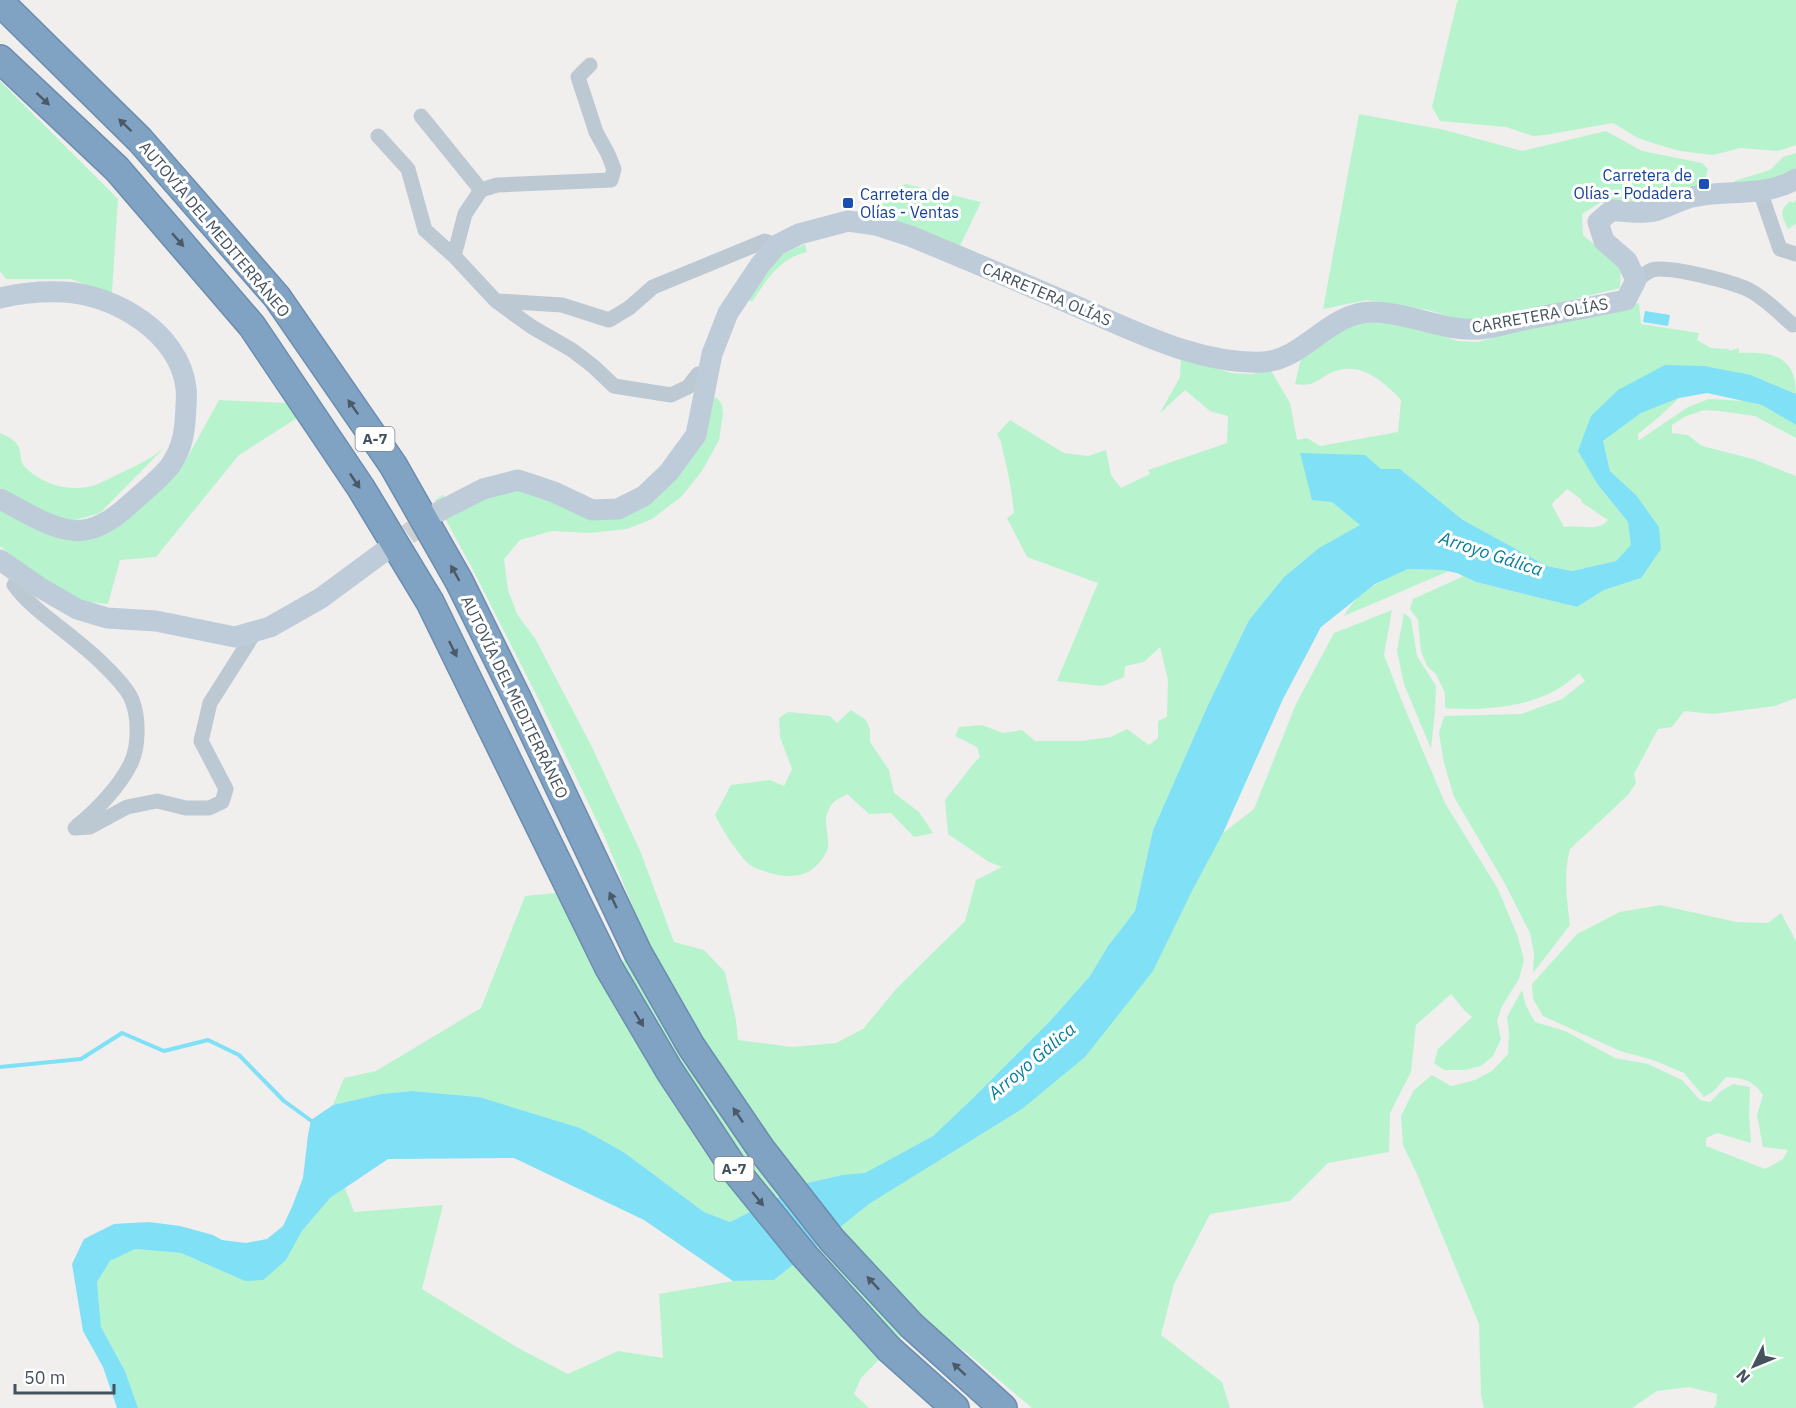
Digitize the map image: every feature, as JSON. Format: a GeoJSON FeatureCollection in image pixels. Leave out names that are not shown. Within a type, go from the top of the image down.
{"type":"FeatureCollection","features":[{"type":"Feature","properties":{"kind":"highway","name":"AUTOVÍA DEL MEDITERRÁNEO"},"geometry":{"type":"LineString","coordinates":[[0,2],[140,140],[277,297],[393,465],[459,581],[638,953],[691,1046],[761,1149],[832,1240],[912,1326],[1003,1408]]}},
{"type":"Feature","properties":{"kind":"highway","name":"AUTOVÍA DEL MEDITERRÁNEO"},"geometry":{"type":"LineString","coordinates":[[0,59],[117,169],[252,326],[361,488],[429,602],[609,968],[669,1070],[735,1170],[804,1255],[889,1349],[955,1408]]}},
{"type":"Feature","properties":{"kind":"main road"},"geometry":{"type":"LineString","coordinates":[[1636,280],[1627,261],[1604,241],[1598,222],[1612,210],[1634,213],[1655,211],[1692,197],[1760,191],[1789,184],[1796,179]]}},
{"type":"Feature","properties":{"kind":"main road","name":"CARRETERA OLÍAS"},"geometry":{"type":"LineString","coordinates":[[777,245],[799,234],[848,221],[876,225],[910,236],[1150,338],[1228,361],[1276,360],[1344,318],[1371,312],[1404,316],[1449,328],[1480,329],[1626,300],[1636,280]]}},
{"type":"Feature","properties":{"kind":"main road"},"geometry":{"type":"LineString","coordinates":[[440,511],[483,489],[518,480],[554,492],[592,510],[618,509],[644,496],[669,472],[696,435],[712,354],[728,313],[760,265],[777,245]]}},
{"type":"Feature","properties":{"kind":"main road"},"geometry":{"type":"LineString","coordinates":[[0,298],[26,292],[65,291],[102,300],[124,309],[145,322],[161,336],[182,371],[186,388],[185,436],[170,466],[115,518],[93,528],[72,531],[43,521],[0,499]]}},
{"type":"Feature","properties":{"kind":"main road"},"geometry":{"type":"LineString","coordinates":[[0,560],[20,575],[77,609],[107,618],[156,621],[235,637],[270,627],[321,598],[382,553]]}},
{"type":"Feature","properties":{"kind":"street"},"geometry":{"type":"LineString","coordinates":[[454,255],[465,214],[481,190],[497,184],[611,180],[614,169],[596,132],[578,77],[590,65]]}},
{"type":"Feature","properties":{"kind":"street"},"geometry":{"type":"LineString","coordinates":[[421,116],[481,190]]}},
{"type":"Feature","properties":{"kind":"street"},"geometry":{"type":"LineString","coordinates":[[378,136],[408,169],[425,230],[454,255],[496,301],[532,327],[572,350],[614,386],[671,395],[688,387],[698,374],[707,375]]}},
{"type":"Feature","properties":{"kind":"street"},"geometry":{"type":"LineString","coordinates":[[1760,191],[1780,249],[1796,254]]}},
{"type":"Feature","properties":{"kind":"street"},"geometry":{"type":"LineString","coordinates":[[496,301],[562,305],[609,320],[628,308],[653,287],[765,241],[777,245]]}},
{"type":"Feature","properties":{"kind":"street"},"geometry":{"type":"LineString","coordinates":[[1636,280],[1653,270],[1669,270],[1710,278],[1747,289],[1793,325],[1796,324]]}},
{"type":"Feature","properties":{"kind":"street"},"geometry":{"type":"LineString","coordinates":[[20,575],[14,585],[23,597],[81,644],[118,680],[132,699],[136,717],[136,745],[131,764],[93,813],[75,828],[90,827],[127,807],[157,801],[186,808],[209,808],[222,802],[226,789],[201,741],[210,703],[255,632]]}},
{"type":"Feature","properties":{"kind":"green space"},"geometry":{"type":"Polygon","coordinates":[[[1459,0],[1796,0],[1796,145],[1778,151],[1741,148],[1713,155],[1680,151],[1656,144],[1638,138],[1613,123],[1533,136],[1506,127],[1440,121],[1432,107],[1459,0]]]}},
{"type":"Feature","properties":{"kind":"green space"},"geometry":{"type":"Polygon","coordinates":[[[0,81],[118,199],[112,293],[70,279],[6,279],[0,271],[0,81]]]}},
{"type":"Feature","properties":{"kind":"green space"},"geometry":{"type":"Polygon","coordinates":[[[1359,114],[1445,130],[1522,151],[1606,131],[1642,151],[1702,163],[1708,169],[1705,179],[1697,188],[1656,197],[1626,208],[1601,202],[1582,214],[1583,235],[1621,267],[1620,288],[1509,315],[1464,321],[1428,310],[1367,300],[1323,309],[1359,114]]]}},
{"type":"Feature","properties":{"kind":"green space"},"geometry":{"type":"Polygon","coordinates":[[[1796,153],[1796,171],[1764,184],[1736,186],[1734,181],[1770,170],[1783,157],[1796,153]]]}},
{"type":"Feature","properties":{"kind":"green space"},"geometry":{"type":"Polygon","coordinates":[[[906,184],[981,202],[959,248],[897,221],[871,203],[884,192],[906,184]]]}},
{"type":"Feature","properties":{"kind":"green space"},"geometry":{"type":"Polygon","coordinates":[[[1796,200],[1796,224],[1788,229],[1783,211],[1790,201],[1793,203],[1796,200]]]}},
{"type":"Feature","properties":{"kind":"green space"},"geometry":{"type":"Polygon","coordinates":[[[805,244],[807,252],[781,265],[768,278],[752,302],[747,298],[782,254],[805,244]]]}},
{"type":"Feature","properties":{"kind":"green space"},"geometry":{"type":"Polygon","coordinates":[[[1639,303],[1641,324],[1699,333],[1697,340],[1711,348],[1729,349],[1729,351],[1739,348],[1739,353],[1762,353],[1780,359],[1792,371],[1796,394],[1751,375],[1591,416],[1598,485],[1628,522],[1632,545],[1616,561],[1572,571],[1547,566],[1463,520],[1400,469],[1381,469],[1332,502],[1361,525],[1319,548],[1284,577],[1249,620],[1208,705],[1153,830],[1135,911],[1108,946],[1090,976],[1050,1021],[933,1136],[864,1174],[842,1175],[807,1183],[730,1222],[704,1212],[625,1153],[479,1097],[412,1091],[381,1094],[333,1105],[344,1078],[376,1071],[481,1008],[525,896],[556,893],[598,974],[649,947],[606,840],[542,706],[435,500],[443,495],[456,514],[476,502],[518,489],[633,513],[714,397],[718,399],[722,405],[723,414],[719,440],[702,471],[681,497],[652,519],[627,529],[590,533],[552,531],[520,540],[504,559],[508,590],[517,614],[536,640],[592,747],[641,853],[674,942],[704,950],[725,972],[738,1040],[792,1047],[836,1043],[863,1029],[897,988],[965,921],[976,880],[1002,867],[989,862],[948,834],[945,800],[980,757],[977,747],[955,736],[959,727],[982,725],[1003,733],[1022,730],[1035,741],[1080,741],[1111,737],[1127,729],[1149,745],[1158,738],[1158,721],[1167,717],[1168,680],[1160,647],[1144,662],[1125,666],[1124,677],[1102,686],[1057,681],[1098,583],[1027,557],[1007,518],[1014,513],[1007,470],[997,434],[1010,420],[1064,453],[1088,456],[1106,450],[1111,475],[1121,488],[1150,474],[1148,470],[1227,443],[1228,416],[1210,411],[1185,390],[1160,413],[1180,377],[1181,357],[1231,373],[1252,374],[1270,369],[1290,403],[1297,440],[1307,438],[1320,446],[1398,432],[1401,400],[1381,381],[1365,372],[1339,370],[1309,384],[1295,384],[1301,358],[1351,323],[1381,319],[1417,327],[1457,341],[1478,342],[1526,327],[1639,303]],[[1567,489],[1556,498],[1552,505],[1564,527],[1593,527],[1604,524],[1608,520],[1581,502],[1582,500],[1567,489]]]}},
{"type":"Feature","properties":{"kind":"green space"},"geometry":{"type":"Polygon","coordinates":[[[1679,398],[1638,434],[1638,441],[1688,407],[1709,399],[1746,401],[1762,405],[1796,425],[1796,438],[1755,416],[1704,410],[1684,417],[1672,425],[1672,433],[1688,435],[1702,446],[1753,459],[1796,476],[1796,698],[1775,706],[1713,714],[1684,711],[1672,727],[1658,729],[1634,774],[1636,783],[1628,795],[1570,849],[1566,877],[1570,925],[1533,973],[1534,954],[1530,933],[1504,882],[1454,797],[1444,763],[1439,733],[1444,716],[1521,714],[1562,699],[1585,681],[1579,673],[1545,696],[1517,704],[1472,709],[1445,708],[1445,693],[1436,674],[1427,666],[1421,651],[1418,620],[1410,609],[1413,599],[1464,576],[1476,582],[1577,607],[1604,590],[1641,578],[1636,495],[1610,471],[1603,441],[1641,413],[1679,398]]]}},
{"type":"Feature","properties":{"kind":"green space"},"geometry":{"type":"Polygon","coordinates":[[[219,400],[287,403],[297,418],[239,455],[156,557],[120,560],[108,604],[78,601],[34,573],[0,546],[0,504],[48,530],[137,509],[186,460],[219,400]]]}},
{"type":"Feature","properties":{"kind":"green space"},"geometry":{"type":"Polygon","coordinates":[[[0,433],[16,442],[21,461],[34,475],[56,485],[72,488],[101,483],[144,461],[165,447],[100,513],[69,522],[31,509],[0,487],[0,433]]]}},
{"type":"Feature","properties":{"kind":"green space"},"geometry":{"type":"Polygon","coordinates":[[[1408,569],[1449,571],[1344,616],[1364,592],[1408,569]]]}},
{"type":"Feature","properties":{"kind":"green space"},"geometry":{"type":"Polygon","coordinates":[[[1392,610],[1384,655],[1445,803],[1498,889],[1518,937],[1524,960],[1519,979],[1502,1006],[1497,1021],[1501,1039],[1493,1056],[1481,1066],[1465,1070],[1444,1070],[1434,1063],[1438,1049],[1472,1017],[1451,994],[1416,1025],[1411,1072],[1390,1113],[1389,1152],[1328,1163],[1290,1201],[1210,1214],[1174,1284],[1161,1335],[1222,1382],[1230,1408],[1032,1408],[967,1353],[920,1318],[861,1378],[854,1394],[869,1408],[138,1408],[124,1369],[101,1327],[97,1282],[110,1261],[135,1249],[181,1253],[245,1281],[286,1260],[302,1231],[330,1198],[345,1188],[354,1212],[443,1205],[422,1289],[520,1349],[568,1374],[618,1351],[663,1358],[659,1294],[733,1281],[774,1280],[869,1204],[1022,1109],[1191,893],[1223,833],[1254,809],[1296,704],[1334,633],[1392,610]]]}},
{"type":"Feature","properties":{"kind":"green space"},"geometry":{"type":"Polygon","coordinates":[[[1404,613],[1411,619],[1417,656],[1436,686],[1431,749],[1404,684],[1397,651],[1404,613]]]}},
{"type":"Feature","properties":{"kind":"green space"},"geometry":{"type":"Polygon","coordinates":[[[851,710],[866,720],[870,730],[870,742],[889,770],[894,793],[919,812],[933,833],[914,837],[891,813],[869,814],[847,794],[833,803],[828,811],[826,824],[828,848],[814,868],[800,875],[784,876],[753,867],[737,851],[715,815],[731,785],[770,780],[784,786],[792,769],[780,737],[779,718],[788,712],[830,716],[837,723],[851,710]]]}},
{"type":"Feature","properties":{"kind":"green space"},"geometry":{"type":"Polygon","coordinates":[[[1660,905],[1736,922],[1768,923],[1781,913],[1796,941],[1796,1408],[1713,1408],[1716,1405],[1717,1394],[1689,1387],[1657,1391],[1632,1408],[1484,1408],[1481,1395],[1479,1324],[1403,1145],[1401,1116],[1414,1090],[1432,1075],[1451,1086],[1475,1080],[1492,1071],[1508,1054],[1507,1017],[1522,990],[1526,1006],[1535,1022],[1565,1031],[1615,1058],[1648,1064],[1682,1080],[1700,1100],[1710,1102],[1721,1091],[1733,1084],[1750,1087],[1751,1143],[1717,1133],[1706,1138],[1706,1146],[1765,1169],[1783,1159],[1788,1150],[1763,1147],[1757,1115],[1763,1095],[1751,1083],[1743,1079],[1726,1077],[1714,1091],[1704,1097],[1684,1073],[1653,1060],[1620,1051],[1543,1016],[1533,999],[1532,984],[1577,934],[1620,912],[1660,905]]]}},
{"type":"Feature","properties":{"kind":"water"},"geometry":{"type":"Polygon","coordinates":[[[1645,311],[1670,315],[1668,326],[1643,322],[1645,311]]]}},
{"type":"Feature","properties":{"kind":"water","name":"Arroyo Gálica"},"geometry":{"type":"Polygon","coordinates":[[[1665,365],[1704,366],[1751,375],[1796,394],[1796,425],[1762,405],[1707,393],[1679,398],[1641,413],[1603,441],[1610,471],[1636,495],[1659,527],[1661,549],[1641,578],[1604,590],[1577,607],[1476,582],[1457,573],[1408,569],[1375,584],[1321,627],[1283,699],[1223,833],[1153,971],[1085,1057],[1022,1109],[869,1204],[774,1280],[733,1281],[644,1220],[514,1158],[388,1159],[330,1198],[302,1231],[286,1260],[263,1280],[245,1281],[181,1253],[135,1249],[110,1261],[97,1282],[101,1327],[125,1371],[138,1408],[117,1408],[103,1367],[83,1331],[72,1264],[84,1239],[114,1224],[149,1222],[180,1226],[213,1235],[222,1240],[246,1243],[267,1239],[283,1226],[303,1178],[311,1120],[333,1105],[381,1094],[412,1091],[479,1097],[580,1128],[625,1153],[704,1212],[730,1222],[807,1183],[842,1175],[865,1173],[933,1136],[1050,1021],[1090,976],[1108,946],[1135,911],[1153,830],[1208,705],[1249,620],[1284,577],[1319,548],[1360,525],[1332,502],[1312,500],[1300,453],[1365,455],[1381,469],[1400,469],[1463,520],[1547,566],[1572,571],[1616,561],[1631,545],[1628,522],[1598,485],[1578,451],[1591,416],[1618,390],[1665,365]]]}},
{"type":"Feature","properties":{"kind":"waterway"},"geometry":{"type":"LineString","coordinates":[[0,1067],[81,1059],[122,1033],[164,1051],[208,1040],[239,1055],[284,1101],[313,1122]]}},
{"type":"Feature","properties":{"kind":"tunnel"},"geometry":{"type":"LineString","coordinates":[[383,553],[437,513]]}},
{"type":"Feature","properties":{"kind":"place","name":"Carretera de Olías - Podadera"},"geometry":{"type":"Point","coordinates":[1704,184]}},
{"type":"Feature","properties":{"kind":"place","name":"Carretera de Olías - Ventas"},"geometry":{"type":"Point","coordinates":[848,203]}}]}
